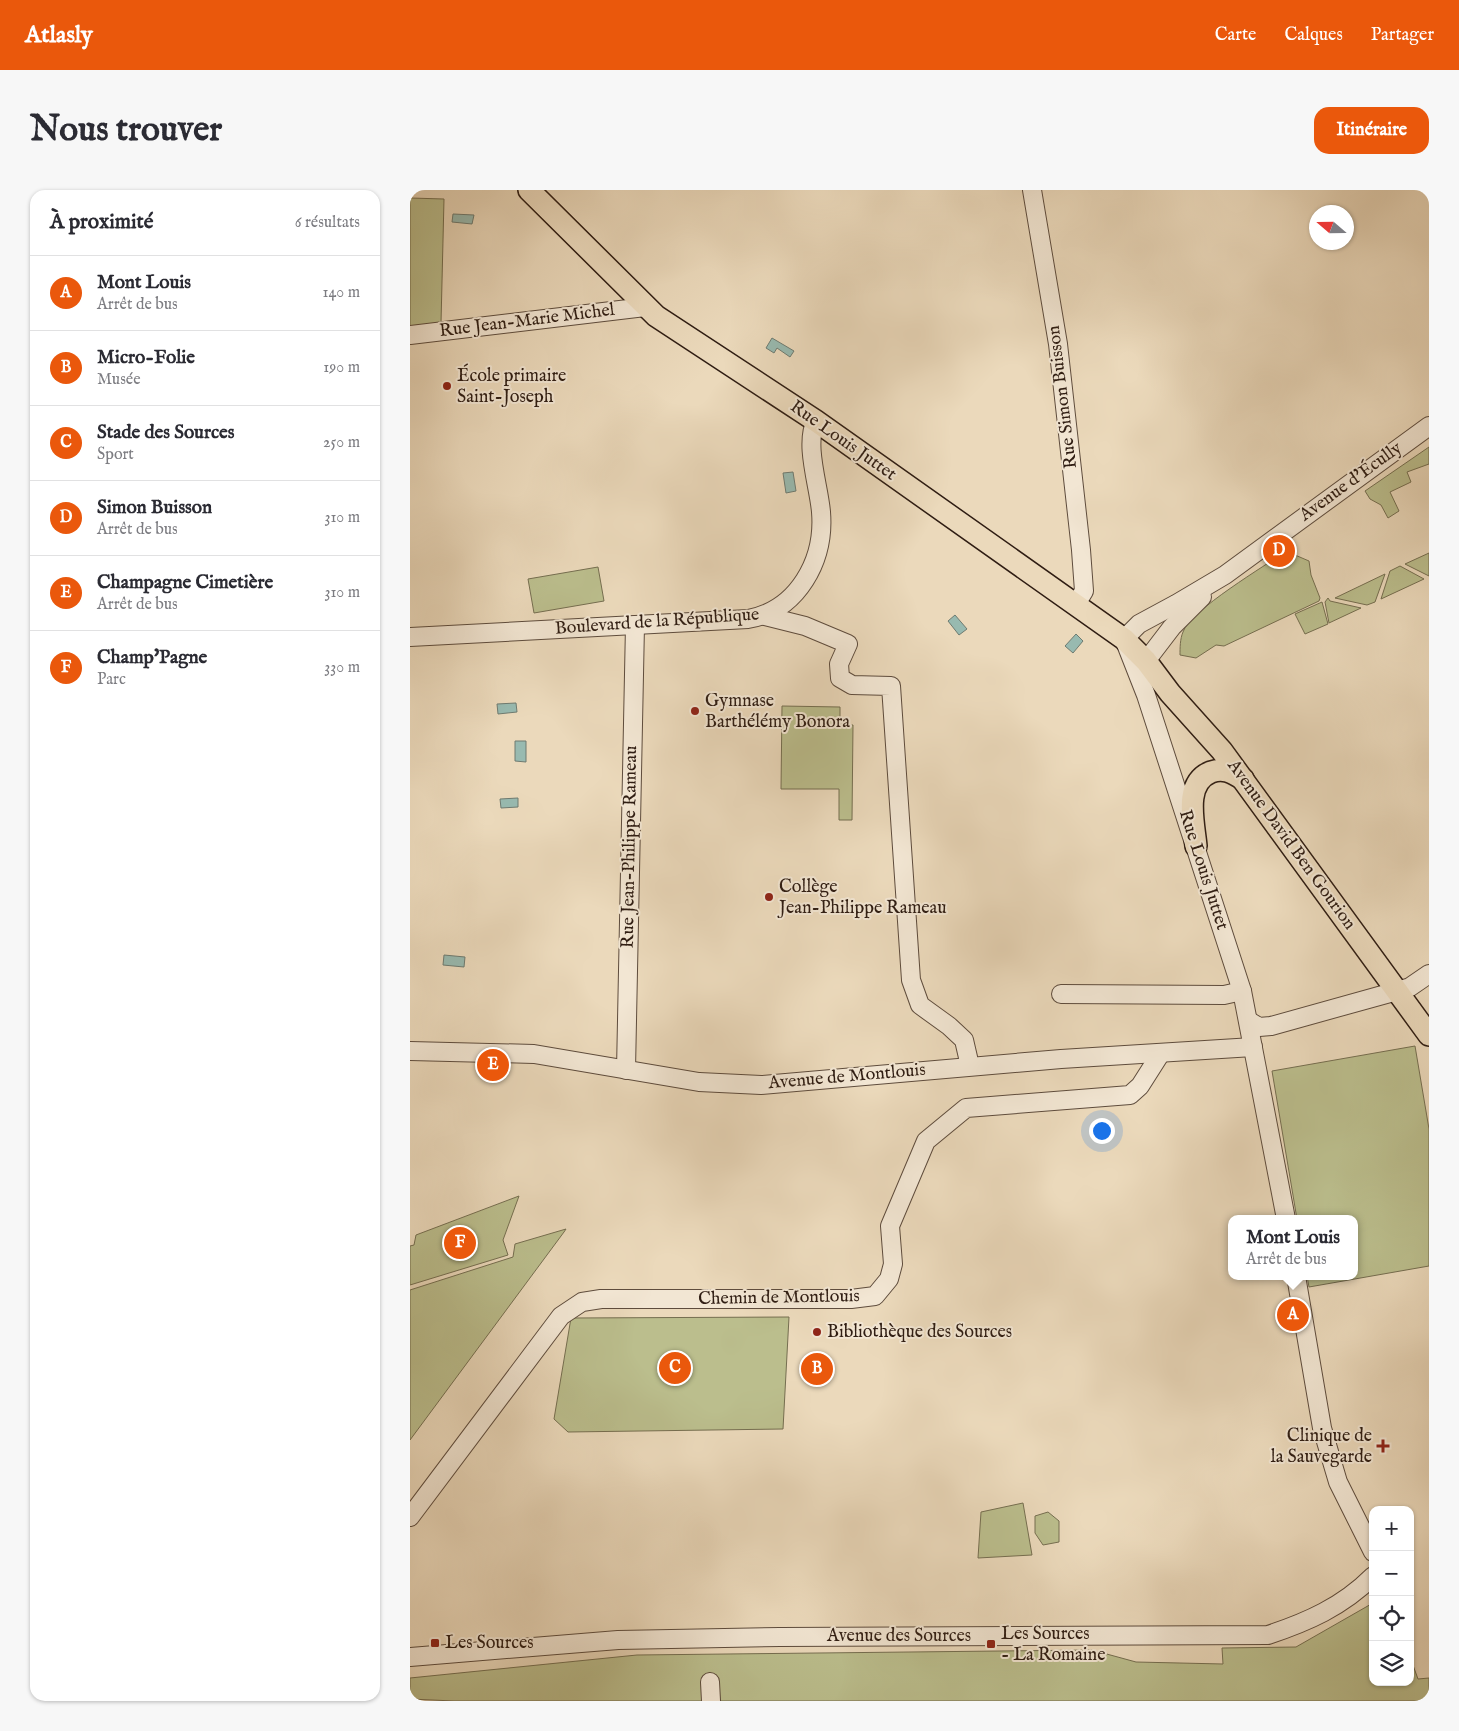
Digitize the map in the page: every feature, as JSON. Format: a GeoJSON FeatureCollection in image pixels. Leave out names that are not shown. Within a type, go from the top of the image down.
{"type":"FeatureCollection","features":[{"type":"Feature","properties":{"kind":"main road","name":"Rue Louis Juttet"},"geometry":{"type":"LineString","coordinates":[[529,190],[645,307],[813,430],[1076,604],[1124,639]]}},
{"type":"Feature","properties":{"kind":"main road","name":"Avenue David Ben Gourion"},"geometry":{"type":"LineString","coordinates":[[1124,639],[1146,661],[1170,693],[1201,726],[1244,779],[1404,989],[1429,1013]]}},
{"type":"Feature","properties":{"kind":"main road","name":"Avenue David Ben Gourion"},"geometry":{"type":"LineString","coordinates":[[1146,661],[1180,684],[1216,724],[1258,777],[1404,989],[1429,1035]]}},
{"type":"Feature","properties":{"kind":"main road"},"geometry":{"type":"LineString","coordinates":[[1196,846],[1192,797],[1196,784],[1206,774],[1218,770],[1230,771],[1244,779]]}},
{"type":"Feature","properties":{"kind":"street","name":"Rue Simon Buisson"},"geometry":{"type":"LineString","coordinates":[[1032,190],[1058,344],[1081,550],[1084,591],[1076,604]]}},
{"type":"Feature","properties":{"kind":"street","name":"Rue Jean-Marie Michel"},"geometry":{"type":"LineString","coordinates":[[410,335],[645,307]]}},
{"type":"Feature","properties":{"kind":"street","name":"Avenue d'Écully"},"geometry":{"type":"LineString","coordinates":[[1124,639],[1139,624],[1225,575],[1429,426]]}},
{"type":"Feature","properties":{"kind":"street","name":"Boulevard de la République"},"geometry":{"type":"LineString","coordinates":[[410,637],[765,616],[790,601],[806,578],[818,545],[821,514],[813,430]]}},
{"type":"Feature","properties":{"kind":"street","name":"Avenue d'Écully"},"geometry":{"type":"LineString","coordinates":[[1146,661],[1184,615],[1225,575]]}},
{"type":"Feature","properties":{"kind":"street"},"geometry":{"type":"LineString","coordinates":[[765,616],[805,626],[848,644],[839,664],[840,678],[846,682],[852,685],[891,686],[911,980],[920,1005],[949,1026],[964,1040],[970,1066]]}},
{"type":"Feature","properties":{"kind":"street","name":"Rue Jean-Philippe Rameau"},"geometry":{"type":"LineString","coordinates":[[626,1070],[634,625]]}},
{"type":"Feature","properties":{"kind":"street","name":"Rue Louis Juttet"},"geometry":{"type":"LineString","coordinates":[[1124,639],[1146,695],[1242,991],[1253,1047]]}},
{"type":"Feature","properties":{"kind":"street","name":"Rue Louis Juttet"},"geometry":{"type":"LineString","coordinates":[[1146,661],[1146,695]]}},
{"type":"Feature","properties":{"kind":"street"},"geometry":{"type":"LineString","coordinates":[[1249,1021],[1260,1027],[1271,1026],[1404,989],[1429,974]]}},
{"type":"Feature","properties":{"kind":"street"},"geometry":{"type":"LineString","coordinates":[[1061,994],[1224,995],[1242,991]]}},
{"type":"Feature","properties":{"kind":"street"},"geometry":{"type":"LineString","coordinates":[[1253,1047],[1285,1215]]}},
{"type":"Feature","properties":{"kind":"street","name":"Avenue de Montlouis"},"geometry":{"type":"LineString","coordinates":[[410,1051],[534,1054],[699,1082],[761,1085],[884,1076],[970,1066],[1253,1047]]}},
{"type":"Feature","properties":{"kind":"street","name":"Avenue de Montlouis"},"geometry":{"type":"LineString","coordinates":[[410,1058],[443,1052]]}},
{"type":"Feature","properties":{"kind":"street","name":"Chemin de Montlouis"},"geometry":{"type":"LineString","coordinates":[[410,1517],[561,1316],[582,1302],[606,1299],[851,1299],[875,1296],[886,1286],[894,1264],[890,1226],[926,1141],[966,1108],[1130,1095],[1140,1086],[1161,1053]]}},
{"type":"Feature","properties":{"kind":"street"},"geometry":{"type":"LineString","coordinates":[[1297,1280],[1322,1428],[1338,1482],[1372,1551]]}},
{"type":"Feature","properties":{"kind":"street","name":"Avenue des Sources"},"geometry":{"type":"LineString","coordinates":[[410,1657],[618,1640],[780,1637],[1268,1635],[1307,1622],[1334,1608],[1369,1579]]}},
{"type":"Feature","properties":{"kind":"street"},"geometry":{"type":"LineString","coordinates":[[710,1682],[711,1701]]}},
{"type":"Feature","properties":{"kind":"green space"},"geometry":{"type":"Polygon","coordinates":[[[410,198],[444,199],[441,323],[410,326],[410,198]]]}},
{"type":"Feature","properties":{"kind":"green space"},"geometry":{"type":"Polygon","coordinates":[[[1429,447],[1429,464],[1407,472],[1411,482],[1390,492],[1399,511],[1388,518],[1381,505],[1370,499],[1365,491],[1429,447]]]}},
{"type":"Feature","properties":{"kind":"green space"},"geometry":{"type":"Polygon","coordinates":[[[1286,548],[1295,555],[1309,561],[1311,575],[1320,598],[1319,601],[1224,646],[1216,645],[1196,658],[1180,655],[1180,643],[1183,632],[1199,612],[1230,588],[1286,551],[1286,548]]]}},
{"type":"Feature","properties":{"kind":"green space"},"geometry":{"type":"Polygon","coordinates":[[[1429,553],[1429,576],[1405,564],[1429,553]]]}},
{"type":"Feature","properties":{"kind":"green space"},"geometry":{"type":"Polygon","coordinates":[[[1400,566],[1424,579],[1381,599],[1390,571],[1400,566]]]}},
{"type":"Feature","properties":{"kind":"green space"},"geometry":{"type":"Polygon","coordinates":[[[598,567],[604,601],[534,613],[528,579],[598,567]]]}},
{"type":"Feature","properties":{"kind":"green space"},"geometry":{"type":"Polygon","coordinates":[[[1385,574],[1375,602],[1367,605],[1335,598],[1385,574]]]}},
{"type":"Feature","properties":{"kind":"green space"},"geometry":{"type":"Polygon","coordinates":[[[1328,598],[1330,601],[1361,608],[1329,623],[1325,602],[1328,598]]]}},
{"type":"Feature","properties":{"kind":"green space"},"geometry":{"type":"Polygon","coordinates":[[[1322,602],[1328,624],[1305,634],[1295,614],[1322,602]]]}},
{"type":"Feature","properties":{"kind":"green space"},"geometry":{"type":"Polygon","coordinates":[[[782,706],[840,707],[840,724],[853,725],[852,820],[839,820],[839,789],[781,789],[782,706]]]}},
{"type":"Feature","properties":{"kind":"green space"},"geometry":{"type":"Polygon","coordinates":[[[1415,1046],[1429,1129],[1429,1266],[1358,1278],[1358,1215],[1296,1215],[1272,1071],[1415,1046]]]}},
{"type":"Feature","properties":{"kind":"green space"},"geometry":{"type":"Polygon","coordinates":[[[519,1196],[503,1240],[508,1255],[410,1285],[410,1246],[414,1245],[416,1235],[519,1196]]]}},
{"type":"Feature","properties":{"kind":"green space"},"geometry":{"type":"Polygon","coordinates":[[[566,1229],[410,1440],[410,1290],[513,1257],[515,1244],[566,1229]]]}},
{"type":"Feature","properties":{"kind":"green space"},"geometry":{"type":"Polygon","coordinates":[[[1308,1280],[1349,1280],[1309,1287],[1308,1280]]]}},
{"type":"Feature","properties":{"kind":"green space"},"geometry":{"type":"Polygon","coordinates":[[[789,1317],[783,1429],[568,1432],[554,1419],[571,1318],[789,1317]]]}},
{"type":"Feature","properties":{"kind":"green space"},"geometry":{"type":"Polygon","coordinates":[[[1023,1503],[1032,1555],[978,1558],[981,1512],[1023,1503]]]}},
{"type":"Feature","properties":{"kind":"green space"},"geometry":{"type":"Polygon","coordinates":[[[1048,1512],[1059,1521],[1059,1542],[1043,1545],[1035,1533],[1035,1516],[1048,1512]]]}},
{"type":"Feature","properties":{"kind":"green space"},"geometry":{"type":"Polygon","coordinates":[[[1369,1605],[1369,1686],[1414,1686],[1414,1668],[1418,1679],[1429,1678],[1429,1701],[454,1701],[410,1699],[410,1678],[637,1655],[1092,1650],[1136,1662],[1223,1664],[1222,1648],[1296,1647],[1369,1605]]]}},
{"type":"Feature","properties":{"kind":"water"},"geometry":{"type":"Polygon","coordinates":[[[453,214],[474,215],[472,224],[452,222],[453,214]]]}},
{"type":"Feature","properties":{"kind":"water"},"geometry":{"type":"Polygon","coordinates":[[[772,338],[794,351],[790,357],[777,348],[774,353],[766,348],[772,338]]]}},
{"type":"Feature","properties":{"kind":"water"},"geometry":{"type":"Polygon","coordinates":[[[793,472],[796,491],[786,493],[783,473],[793,472]]]}},
{"type":"Feature","properties":{"kind":"water"},"geometry":{"type":"Polygon","coordinates":[[[955,615],[967,629],[959,635],[948,621],[955,615]]]}},
{"type":"Feature","properties":{"kind":"water"},"geometry":{"type":"Polygon","coordinates":[[[1076,634],[1083,641],[1073,653],[1065,646],[1076,634]]]}},
{"type":"Feature","properties":{"kind":"water"},"geometry":{"type":"Polygon","coordinates":[[[516,703],[517,712],[498,714],[497,704],[516,703]]]}},
{"type":"Feature","properties":{"kind":"water"},"geometry":{"type":"Polygon","coordinates":[[[515,741],[526,741],[526,762],[515,761],[515,741]]]}},
{"type":"Feature","properties":{"kind":"water"},"geometry":{"type":"Polygon","coordinates":[[[518,798],[518,807],[501,808],[500,799],[518,798]]]}},
{"type":"Feature","properties":{"kind":"water"},"geometry":{"type":"Polygon","coordinates":[[[444,955],[465,957],[464,967],[443,965],[444,955]]]}},
{"type":"Feature","properties":{"kind":"place","name":"École primaire Saint-Joseph"},"geometry":{"type":"Point","coordinates":[447,386]}},
{"type":"Feature","properties":{"kind":"place","name":"Simon Buisson"},"geometry":{"type":"Point","coordinates":[1279,551]}},
{"type":"Feature","properties":{"kind":"place","name":"Gymnase Barthélémy Bonora"},"geometry":{"type":"Point","coordinates":[695,711]}},
{"type":"Feature","properties":{"kind":"place","name":"Collège Jean-Philippe Rameau"},"geometry":{"type":"Point","coordinates":[769,897]}},
{"type":"Feature","properties":{"kind":"place","name":"Champagne Cimetière"},"geometry":{"type":"Point","coordinates":[493,1065]}},
{"type":"Feature","properties":{"kind":"place","name":"Champ'Pagne"},"geometry":{"type":"Point","coordinates":[460,1243]}},
{"type":"Feature","properties":{"kind":"place","name":"Mont Louis"},"geometry":{"type":"Point","coordinates":[1293,1315]}},
{"type":"Feature","properties":{"kind":"place","name":"Bibliothèque des Sources"},"geometry":{"type":"Point","coordinates":[817,1332]}},
{"type":"Feature","properties":{"kind":"place","name":"Stade des Sources"},"geometry":{"type":"Point","coordinates":[675,1368]}},
{"type":"Feature","properties":{"kind":"place","name":"Micro-Folie"},"geometry":{"type":"Point","coordinates":[817,1369]}},
{"type":"Feature","properties":{"kind":"place","name":"Clinique de la Sauvegarde"},"geometry":{"type":"Point","coordinates":[1383,1446]}},
{"type":"Feature","properties":{"kind":"place","name":"Les Sources"},"geometry":{"type":"Point","coordinates":[435,1643]}},
{"type":"Feature","properties":{"kind":"place","name":"Les Sources - La Romaine"},"geometry":{"type":"Point","coordinates":[991,1644]}}]}
